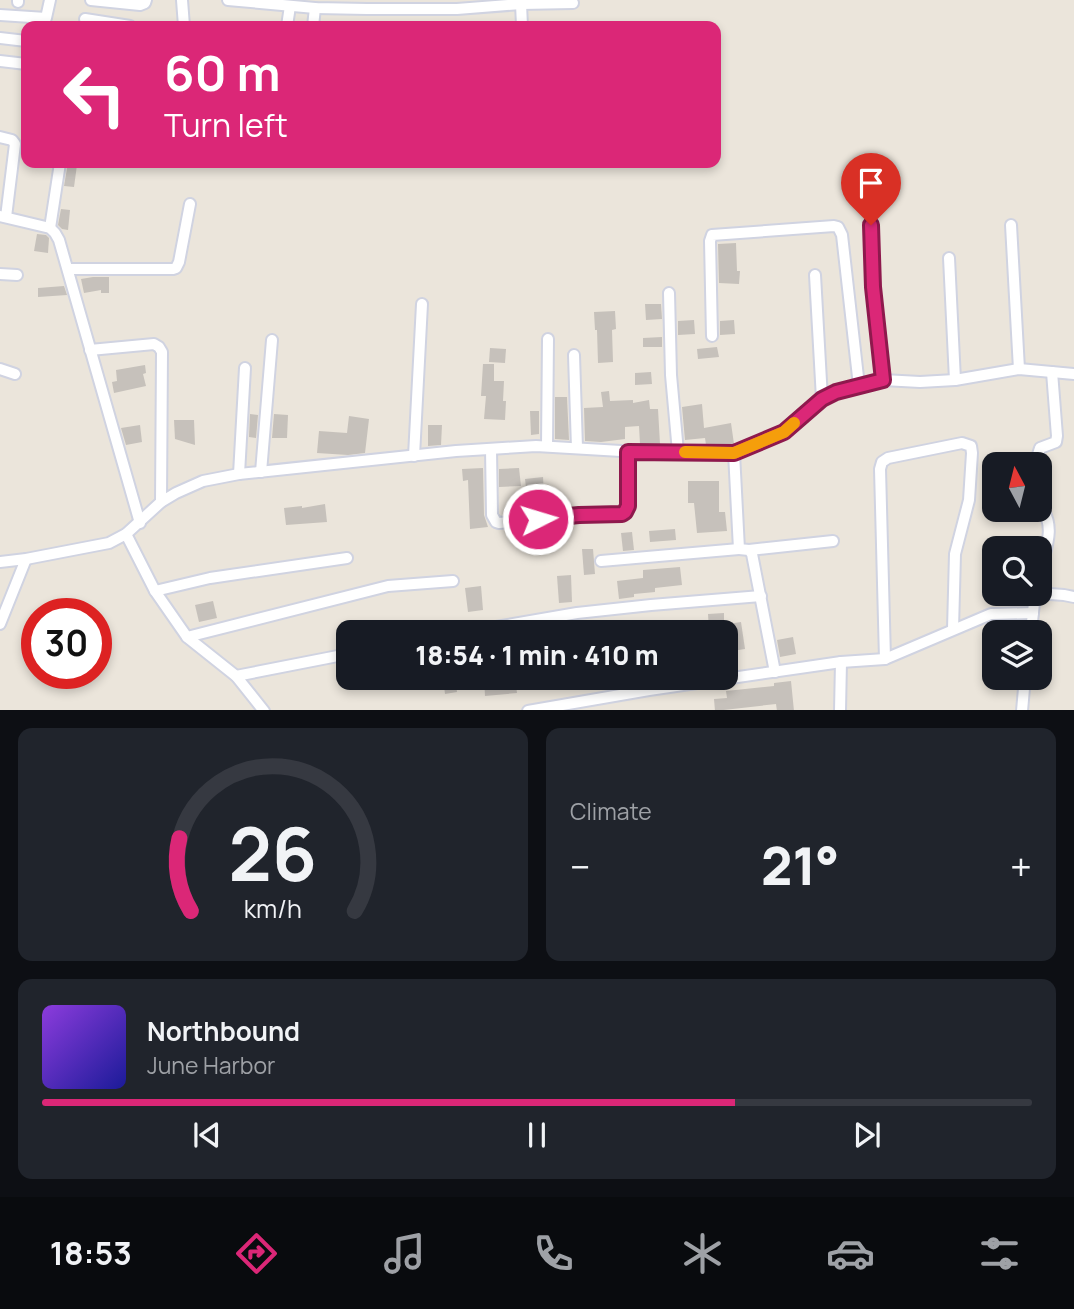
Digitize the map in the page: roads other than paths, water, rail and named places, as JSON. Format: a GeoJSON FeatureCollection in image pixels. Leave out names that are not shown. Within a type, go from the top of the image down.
{"type":"FeatureCollection","features":[{"type":"Feature","properties":{"kind":"street"},"geometry":{"type":"LineString","coordinates":[[0,15],[46,18],[50,0]]}},
{"type":"Feature","properties":{"kind":"street"},"geometry":{"type":"LineString","coordinates":[[84,21],[89,0],[139,5],[146,0]]}},
{"type":"Feature","properties":{"kind":"street"},"geometry":{"type":"LineString","coordinates":[[182,0],[184,21]]}},
{"type":"Feature","properties":{"kind":"street"},"geometry":{"type":"LineString","coordinates":[[228,0],[315,8],[457,9],[573,3]]}},
{"type":"Feature","properties":{"kind":"street"},"geometry":{"type":"LineString","coordinates":[[521,4],[522,21]]}},
{"type":"Feature","properties":{"kind":"street"},"geometry":{"type":"LineString","coordinates":[[288,21],[290,6]]}},
{"type":"Feature","properties":{"kind":"street"},"geometry":{"type":"LineString","coordinates":[[314,21],[315,8]]}},
{"type":"Feature","properties":{"kind":"street"},"geometry":{"type":"LineString","coordinates":[[0,38],[21,40]]}},
{"type":"Feature","properties":{"kind":"street"},"geometry":{"type":"LineString","coordinates":[[0,61],[21,63]]}},
{"type":"Feature","properties":{"kind":"street"},"geometry":{"type":"LineString","coordinates":[[0,137],[12,140],[15,144],[3,217],[50,228],[55,233],[68,269],[140,523]]}},
{"type":"Feature","properties":{"kind":"street"},"geometry":{"type":"LineString","coordinates":[[50,228],[59,168]]}},
{"type":"Feature","properties":{"kind":"street"},"geometry":{"type":"LineString","coordinates":[[68,269],[176,268],[190,204]]}},
{"type":"Feature","properties":{"kind":"street"},"geometry":{"type":"LineString","coordinates":[[871,225],[873,287],[883,380]]}},
{"type":"Feature","properties":{"kind":"street"},"geometry":{"type":"LineString","coordinates":[[1011,225],[1019,369]]}},
{"type":"Feature","properties":{"kind":"street"},"geometry":{"type":"LineString","coordinates":[[712,335],[712,235],[838,227],[842,235],[859,386]]}},
{"type":"Feature","properties":{"kind":"street"},"geometry":{"type":"LineString","coordinates":[[949,258],[955,380]]}},
{"type":"Feature","properties":{"kind":"street"},"geometry":{"type":"LineString","coordinates":[[0,274],[17,275]]}},
{"type":"Feature","properties":{"kind":"street"},"geometry":{"type":"LineString","coordinates":[[815,275],[822,399]]}},
{"type":"Feature","properties":{"kind":"street"},"geometry":{"type":"LineString","coordinates":[[670,293],[671,375],[678,452]]}},
{"type":"Feature","properties":{"kind":"street"},"geometry":{"type":"LineString","coordinates":[[414,456],[422,304]]}},
{"type":"Feature","properties":{"kind":"street"},"geometry":{"type":"LineString","coordinates":[[547,446],[548,339]]}},
{"type":"Feature","properties":{"kind":"street"},"geometry":{"type":"LineString","coordinates":[[261,472],[272,340]]}},
{"type":"Feature","properties":{"kind":"street"},"geometry":{"type":"LineString","coordinates":[[90,350],[154,344],[159,346],[162,352],[161,502]]}},
{"type":"Feature","properties":{"kind":"street"},"geometry":{"type":"LineString","coordinates":[[574,355],[577,448]]}},
{"type":"Feature","properties":{"kind":"street"},"geometry":{"type":"LineString","coordinates":[[239,474],[245,368]]}},
{"type":"Feature","properties":{"kind":"street"},"geometry":{"type":"LineString","coordinates":[[0,369],[15,374]]}},
{"type":"Feature","properties":{"kind":"street"},"geometry":{"type":"LineString","coordinates":[[0,562],[103,545],[126,534],[161,502],[190,486],[239,474],[547,446],[628,452],[734,453],[784,432],[822,399],[836,392],[883,380],[955,380],[1019,369],[1074,374]]}},
{"type":"Feature","properties":{"kind":"street"},"geometry":{"type":"LineString","coordinates":[[1039,452],[1040,448],[1056,442],[1057,436],[1052,372]]}},
{"type":"Feature","properties":{"kind":"street"},"geometry":{"type":"LineString","coordinates":[[886,659],[880,469],[882,462],[888,457],[962,443],[971,446],[972,453],[969,500],[955,554],[953,629]]}},
{"type":"Feature","properties":{"kind":"street"},"geometry":{"type":"LineString","coordinates":[[491,449],[492,515],[499,523],[579,515],[622,514],[628,506],[628,452]]}},
{"type":"Feature","properties":{"kind":"street"},"geometry":{"type":"LineString","coordinates":[[734,453],[744,550]]}},
{"type":"Feature","properties":{"kind":"street"},"geometry":{"type":"LineString","coordinates":[[126,534],[155,591],[187,637],[236,676],[264,710]]}},
{"type":"Feature","properties":{"kind":"street"},"geometry":{"type":"LineString","coordinates":[[601,561],[833,541]]}},
{"type":"Feature","properties":{"kind":"street"},"geometry":{"type":"LineString","coordinates":[[744,550],[752,554],[775,672]]}},
{"type":"Feature","properties":{"kind":"street"},"geometry":{"type":"LineString","coordinates":[[155,591],[210,578],[348,558]]}},
{"type":"Feature","properties":{"kind":"street"},"geometry":{"type":"LineString","coordinates":[[0,624],[26,559]]}},
{"type":"Feature","properties":{"kind":"street"},"geometry":{"type":"LineString","coordinates":[[187,637],[388,586],[453,581]]}},
{"type":"Feature","properties":{"kind":"street"},"geometry":{"type":"LineString","coordinates":[[1052,594],[1074,597]]}},
{"type":"Feature","properties":{"kind":"street"},"geometry":{"type":"LineString","coordinates":[[536,620],[577,613],[761,596]]}},
{"type":"Feature","properties":{"kind":"street"},"geometry":{"type":"LineString","coordinates":[[1032,620],[1034,606]]}},
{"type":"Feature","properties":{"kind":"street"},"geometry":{"type":"LineString","coordinates":[[528,710],[841,662],[886,659],[990,614],[1033,612]]}},
{"type":"Feature","properties":{"kind":"street"},"geometry":{"type":"LineString","coordinates":[[236,676],[336,656]]}},
{"type":"Feature","properties":{"kind":"street"},"geometry":{"type":"LineString","coordinates":[[840,710],[841,662]]}},
{"type":"Feature","properties":{"kind":"street"},"geometry":{"type":"LineString","coordinates":[[1022,710],[1024,690]]}}]}
